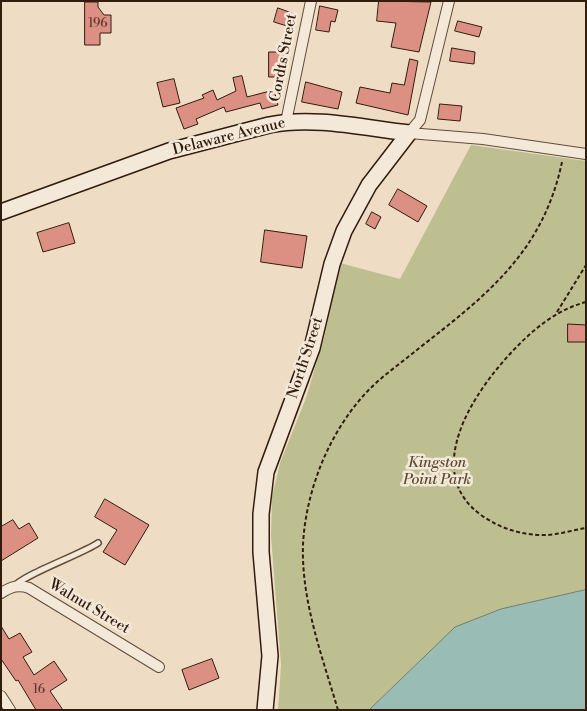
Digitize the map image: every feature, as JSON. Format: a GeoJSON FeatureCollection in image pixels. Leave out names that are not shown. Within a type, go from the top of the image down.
{"type":"FeatureCollection","features":[{"type":"Feature","properties":{"kind":"street","name":"Cordts Street"},"geometry":{"type":"LineString","coordinates":[[286,122],[310,1]]}},
{"type":"Feature","properties":{"kind":"street","name":"North Street"},"geometry":{"type":"LineString","coordinates":[[265,710],[270,656],[261,552],[261,514],[266,472],[312,348],[332,264],[344,232],[368,185],[420,120],[449,1]]}},
{"type":"Feature","properties":{"kind":"street","name":"Delaware Avenue"},"geometry":{"type":"LineString","coordinates":[[1,212],[169,151],[286,122],[484,139],[586,154]]}},
{"type":"Feature","properties":{"kind":"street"},"geometry":{"type":"LineString","coordinates":[[1,593],[14,587]]}},
{"type":"Feature","properties":{"kind":"street","name":"Walnut Street"},"geometry":{"type":"LineString","coordinates":[[14,587],[29,588],[159,667]]}},
{"type":"Feature","properties":{"kind":"street"},"geometry":{"type":"LineString","coordinates":[[1,696],[10,710]]}},
{"type":"Feature","properties":{"kind":"lane"},"geometry":{"type":"LineString","coordinates":[[14,587],[25,576],[55,565],[98,543]]}},
{"type":"Feature","properties":{"kind":"path"},"geometry":{"type":"LineString","coordinates":[[338,710],[314,628],[306,588],[303,545],[306,512],[322,465],[350,413],[364,395],[382,378],[478,302],[495,286],[523,251],[542,224],[558,182],[563,157]]}},
{"type":"Feature","properties":{"kind":"path"},"geometry":{"type":"LineString","coordinates":[[556,314],[586,265]]}},
{"type":"Feature","properties":{"kind":"path"},"geometry":{"type":"LineString","coordinates":[[586,302],[571,306],[556,314],[519,344],[494,372],[462,423],[455,450],[456,484],[470,507],[498,526],[520,533],[546,535],[586,528]]}},
{"type":"Feature","properties":{"kind":"green space","name":"Kingston Point Park"},"geometry":{"type":"Polygon","coordinates":[[[471,145],[586,161],[586,590],[501,609],[455,627],[369,710],[278,710],[281,665],[271,536],[272,497],[280,463],[306,398],[324,338],[340,263],[400,279],[471,145]]]}},
{"type":"Feature","properties":{"kind":"water"},"geometry":{"type":"Polygon","coordinates":[[[586,590],[586,710],[369,710],[455,627],[501,609],[586,590]]]}},
{"type":"Feature","properties":{"kind":"building"},"geometry":{"type":"Polygon","coordinates":[[[379,1],[431,2],[419,52],[391,47],[396,23],[377,21],[379,1]]]}},
{"type":"Feature","properties":{"kind":"building"},"geometry":{"type":"Polygon","coordinates":[[[85,2],[98,2],[98,7],[104,15],[111,15],[111,33],[100,33],[100,45],[85,45],[85,2]]]}},
{"type":"Feature","properties":{"kind":"building"},"geometry":{"type":"Polygon","coordinates":[[[320,6],[338,10],[335,22],[331,21],[329,32],[316,30],[320,6]]]}},
{"type":"Feature","properties":{"kind":"building"},"geometry":{"type":"Polygon","coordinates":[[[278,8],[292,13],[287,26],[274,22],[278,8]]]}},
{"type":"Feature","properties":{"kind":"building"},"geometry":{"type":"Polygon","coordinates":[[[458,21],[482,27],[479,37],[455,31],[458,21]]]}},
{"type":"Feature","properties":{"kind":"building"},"geometry":{"type":"Polygon","coordinates":[[[452,48],[475,52],[474,64],[450,61],[452,48]]]}},
{"type":"Feature","properties":{"kind":"building"},"geometry":{"type":"Polygon","coordinates":[[[269,52],[283,52],[283,77],[269,77],[269,52]]]}},
{"type":"Feature","properties":{"kind":"building"},"geometry":{"type":"Polygon","coordinates":[[[410,59],[418,61],[408,115],[356,103],[360,87],[390,93],[392,83],[404,85],[410,59]]]}},
{"type":"Feature","properties":{"kind":"building"},"geometry":{"type":"Polygon","coordinates":[[[242,76],[247,97],[274,90],[278,105],[262,109],[260,103],[226,112],[224,107],[196,119],[198,124],[184,129],[176,108],[204,98],[202,95],[213,90],[217,100],[236,91],[233,78],[242,76]]]}},
{"type":"Feature","properties":{"kind":"building"},"geometry":{"type":"Polygon","coordinates":[[[174,79],[180,103],[163,107],[157,83],[174,79]]]}},
{"type":"Feature","properties":{"kind":"building"},"geometry":{"type":"Polygon","coordinates":[[[306,82],[342,92],[338,109],[302,102],[306,82]]]}},
{"type":"Feature","properties":{"kind":"building"},"geometry":{"type":"Polygon","coordinates":[[[440,104],[462,106],[460,121],[438,119],[440,104]]]}},
{"type":"Feature","properties":{"kind":"building"},"geometry":{"type":"Polygon","coordinates":[[[398,189],[427,206],[418,222],[389,205],[398,189]]]}},
{"type":"Feature","properties":{"kind":"building"},"geometry":{"type":"Polygon","coordinates":[[[372,212],[381,217],[375,229],[366,224],[372,212]]]}},
{"type":"Feature","properties":{"kind":"building"},"geometry":{"type":"Polygon","coordinates":[[[69,223],[75,243],[43,252],[37,233],[69,223]]]}},
{"type":"Feature","properties":{"kind":"building"},"geometry":{"type":"Polygon","coordinates":[[[265,230],[307,236],[302,268],[261,262],[265,230]]]}},
{"type":"Feature","properties":{"kind":"building"},"geometry":{"type":"Polygon","coordinates":[[[568,324],[586,325],[586,342],[568,342],[568,324]]]}},
{"type":"Feature","properties":{"kind":"building"},"geometry":{"type":"Polygon","coordinates":[[[105,499],[149,525],[125,565],[103,552],[117,530],[95,517],[105,499]]]}},
{"type":"Feature","properties":{"kind":"building"},"geometry":{"type":"Polygon","coordinates":[[[13,520],[19,529],[29,523],[38,538],[1,561],[1,527],[13,520]]]}},
{"type":"Feature","properties":{"kind":"building"},"geometry":{"type":"Polygon","coordinates":[[[1,626],[9,639],[20,633],[32,652],[23,657],[34,675],[54,661],[67,680],[50,691],[63,710],[36,710],[18,680],[16,681],[1,659],[1,626]]]}},
{"type":"Feature","properties":{"kind":"building"},"geometry":{"type":"Polygon","coordinates":[[[212,659],[219,678],[189,690],[182,670],[212,659]]]}}]}
